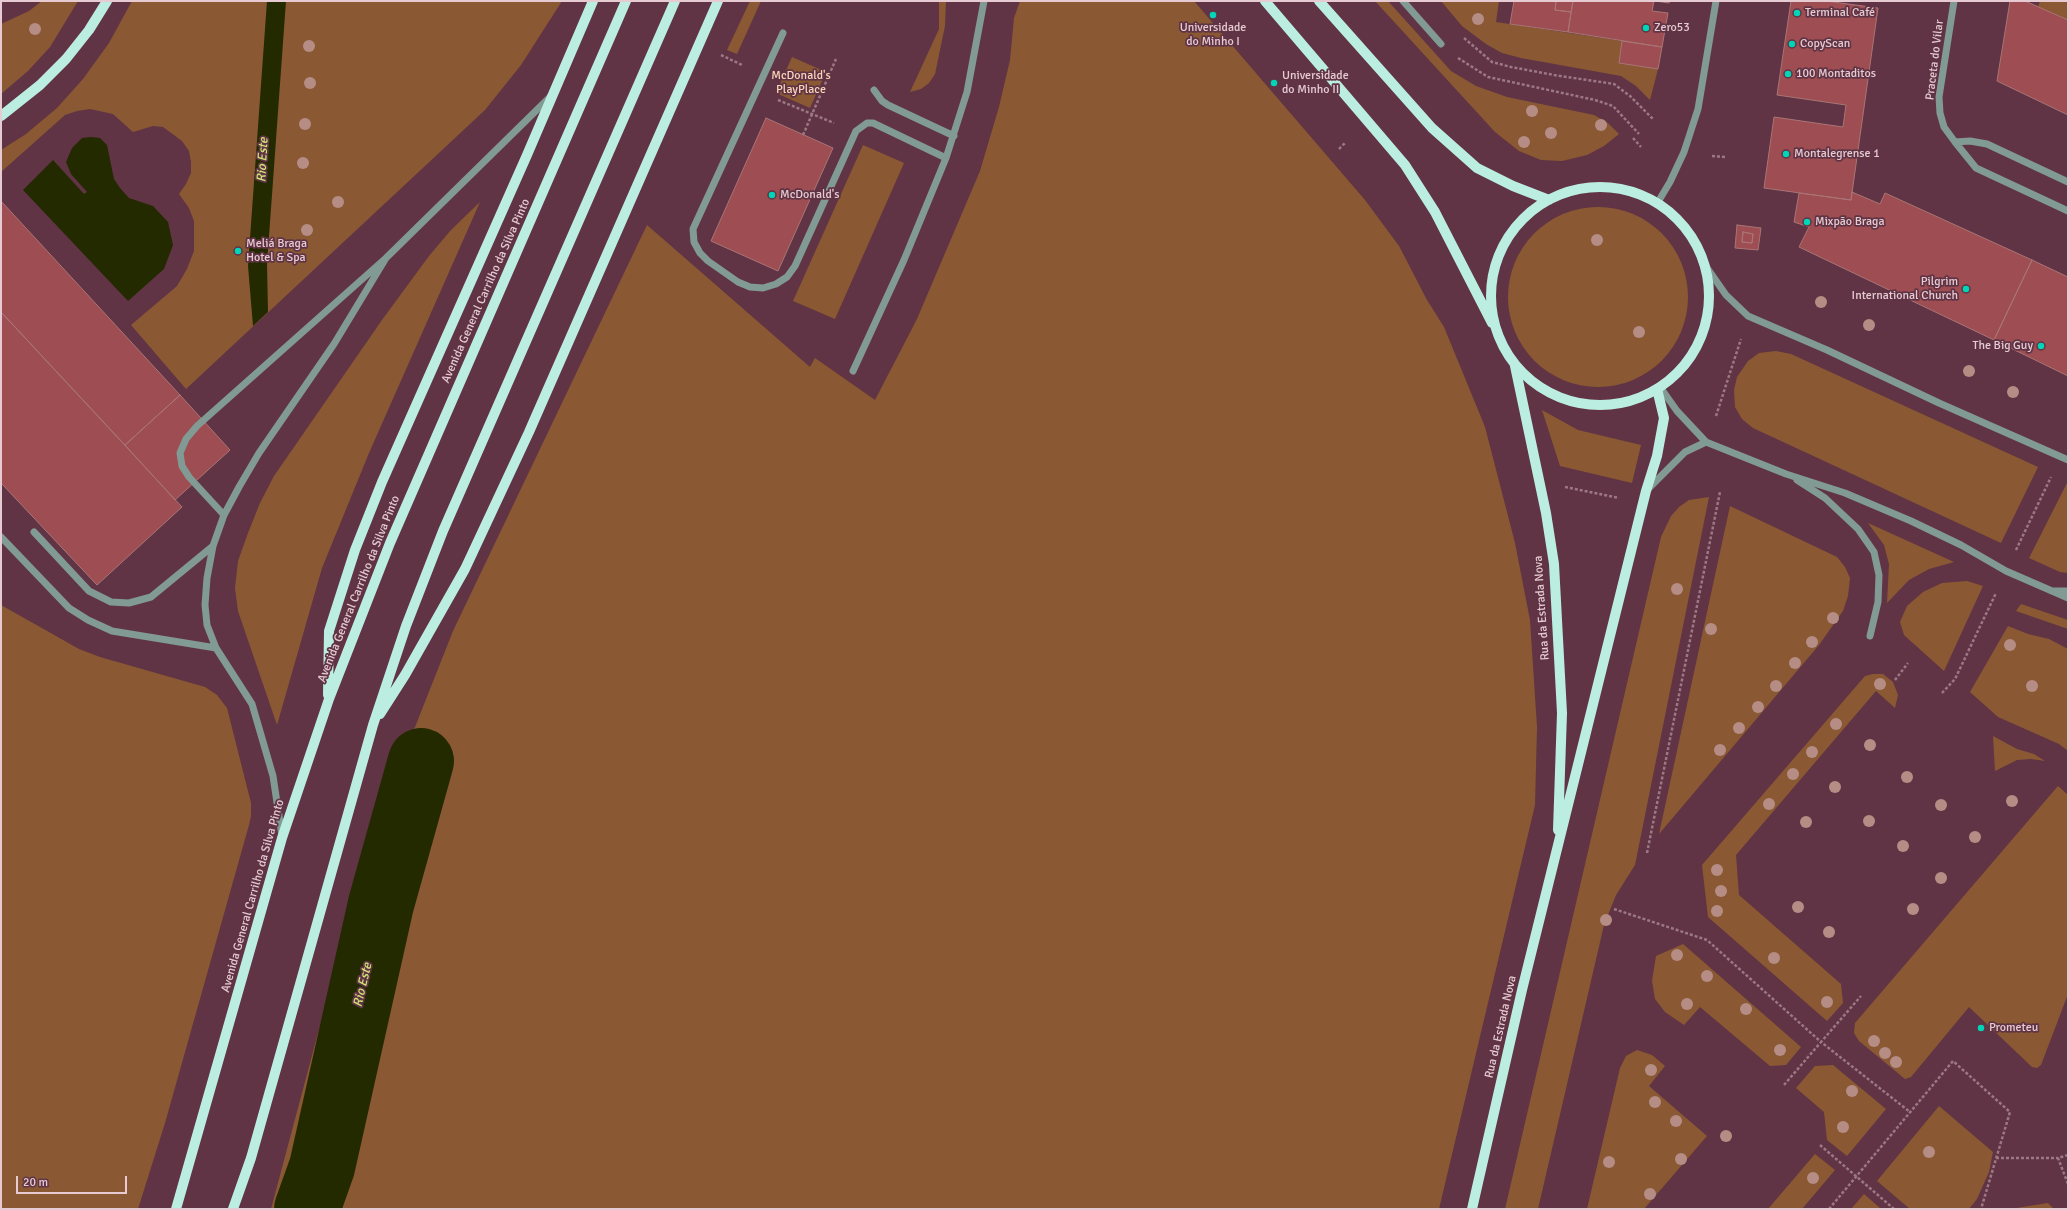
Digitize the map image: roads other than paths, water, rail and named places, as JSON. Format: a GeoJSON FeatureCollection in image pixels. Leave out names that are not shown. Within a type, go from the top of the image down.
{"type":"FeatureCollection","features":[{"type":"Feature","properties":{"kind":"main road"},"geometry":{"type":"LineString","coordinates":[[1,116],[40,85],[66,59],[89,30],[107,1]]}},
{"type":"Feature","properties":{"kind":"main road"},"geometry":{"type":"LineString","coordinates":[[328,704],[329,631],[355,550],[382,482],[554,93],[593,1]]}},
{"type":"Feature","properties":{"kind":"main road","name":"Avenida General Carrilho da Silva Pinto"},"geometry":{"type":"LineString","coordinates":[[176,1209],[282,838],[328,704],[390,543],[626,1]]}},
{"type":"Feature","properties":{"kind":"main road"},"geometry":{"type":"LineString","coordinates":[[233,1209],[251,1158],[373,725],[406,626],[443,531],[675,1]]}},
{"type":"Feature","properties":{"kind":"main road"},"geometry":{"type":"LineString","coordinates":[[373,725],[406,675],[465,569],[530,432],[718,1]]}},
{"type":"Feature","properties":{"kind":"main road"},"geometry":{"type":"LineString","coordinates":[[1265,1],[1405,165],[1435,212],[1496,330],[1515,366],[1539,388],[1568,401],[1600,406],[1632,402],[1659,388],[1674,377],[1693,353],[1706,325],[1710,295],[1705,265],[1693,238],[1676,217],[1658,202],[1624,190],[1583,187],[1549,200],[1519,222],[1499,254],[1490,290],[1496,330]]}},
{"type":"Feature","properties":{"kind":"main road"},"geometry":{"type":"LineString","coordinates":[[1319,1],[1432,128],[1478,168],[1513,186],[1549,200]]}},
{"type":"Feature","properties":{"kind":"main road","name":"Rua da Estrada Nova"},"geometry":{"type":"LineString","coordinates":[[1515,366],[1546,513],[1554,564],[1562,713],[1557,851]]}},
{"type":"Feature","properties":{"kind":"main road","name":"Rua da Estrada Nova"},"geometry":{"type":"LineString","coordinates":[[1472,1209],[1522,990],[1646,491],[1657,456],[1664,418],[1659,388]]}},
{"type":"Feature","properties":{"kind":"street"},"geometry":{"type":"LineString","coordinates":[[853,370],[904,260],[954,136],[967,92],[984,1]]}},
{"type":"Feature","properties":{"kind":"street"},"geometry":{"type":"LineString","coordinates":[[1403,1],[1441,44]]}},
{"type":"Feature","properties":{"kind":"street"},"geometry":{"type":"LineString","coordinates":[[1658,202],[1670,182],[1684,152],[1698,109],[1716,1]]}},
{"type":"Feature","properties":{"kind":"street","name":"Praceta do Vilar"},"geometry":{"type":"LineString","coordinates":[[1954,1],[1939,97],[1940,113],[1944,127],[1976,168],[2068,211]]}},
{"type":"Feature","properties":{"kind":"street"},"geometry":{"type":"LineString","coordinates":[[783,33],[693,229],[694,242],[700,253],[708,261],[738,282],[750,287],[770,286],[787,278],[795,266],[856,131],[867,123],[873,123],[946,158]]}},
{"type":"Feature","properties":{"kind":"street"},"geometry":{"type":"LineString","coordinates":[[874,90],[882,101],[888,105],[954,136]]}},
{"type":"Feature","properties":{"kind":"street"},"geometry":{"type":"LineString","coordinates":[[224,515],[189,477],[182,466],[180,453],[186,439],[197,426],[386,258],[554,93]]}},
{"type":"Feature","properties":{"kind":"street"},"geometry":{"type":"LineString","coordinates":[[1955,142],[1970,141],[1987,144],[2068,182]]}},
{"type":"Feature","properties":{"kind":"street"},"geometry":{"type":"LineString","coordinates":[[282,838],[273,776],[252,704],[216,648],[207,625],[205,605],[207,578],[213,546],[224,515],[259,453],[334,344],[386,258]]}},
{"type":"Feature","properties":{"kind":"street"},"geometry":{"type":"LineString","coordinates":[[1705,265],[1726,295],[1748,316],[1827,350],[1939,403],[2068,460]]}},
{"type":"Feature","properties":{"kind":"street"},"geometry":{"type":"LineString","coordinates":[[1659,388],[1676,411],[1706,442],[1786,474],[1846,493],[1911,521],[1961,545],[2006,571],[2068,598]]}},
{"type":"Feature","properties":{"kind":"street"},"geometry":{"type":"LineString","coordinates":[[1646,491],[1685,452],[1706,442]]}},
{"type":"Feature","properties":{"kind":"street"},"geometry":{"type":"LineString","coordinates":[[1786,474],[1825,498],[1858,529],[1874,552],[1879,575],[1878,602],[1870,636]]}},
{"type":"Feature","properties":{"kind":"street"},"geometry":{"type":"LineString","coordinates":[[34,532],[89,591],[111,602],[129,604],[151,597],[213,546]]}},
{"type":"Feature","properties":{"kind":"street"},"geometry":{"type":"LineString","coordinates":[[1,537],[69,608],[88,620],[112,631],[216,648]]}},
{"type":"Feature","properties":{"kind":"street"},"geometry":{"type":"LineString","coordinates":[[2050,590],[2068,591]]}},
{"type":"Feature","properties":{"kind":"water"},"geometry":{"type":"Polygon","coordinates":[[[267,1],[286,1],[267,264],[268,312],[253,326],[248,266],[267,1]]]}},
{"type":"Feature","properties":{"kind":"water"},"geometry":{"type":"Polygon","coordinates":[[[82,138],[100,138],[107,145],[114,179],[129,198],[153,206],[168,222],[173,245],[164,269],[128,301],[23,190],[53,160],[84,194],[87,192],[71,174],[66,162],[72,148],[82,138]]]}},
{"type":"Feature","properties":{"kind":"waterway","name":"Rio Este"},"geometry":{"type":"LineString","coordinates":[[307,1209],[322,1167],[381,904],[421,761]]}},
{"type":"Feature","properties":{"kind":"place","name":"Terminal Café"},"geometry":{"type":"Point","coordinates":[1797,13]}},
{"type":"Feature","properties":{"kind":"place","name":"Universidade do Minho I"},"geometry":{"type":"Point","coordinates":[1213,15]}},
{"type":"Feature","properties":{"kind":"place","name":"Zero53"},"geometry":{"type":"Point","coordinates":[1646,28]}},
{"type":"Feature","properties":{"kind":"place","name":"CopyScan"},"geometry":{"type":"Point","coordinates":[1792,44]}},
{"type":"Feature","properties":{"kind":"place","name":"100 Montaditos"},"geometry":{"type":"Point","coordinates":[1788,74]}},
{"type":"Feature","properties":{"kind":"place","name":"Universidade do Minho II"},"geometry":{"type":"Point","coordinates":[1274,83]}},
{"type":"Feature","properties":{"kind":"place","name":"Montalegrense 1"},"geometry":{"type":"Point","coordinates":[1786,154]}},
{"type":"Feature","properties":{"kind":"place","name":"McDonald's"},"geometry":{"type":"Point","coordinates":[772,195]}},
{"type":"Feature","properties":{"kind":"place","name":"Mixpão Braga"},"geometry":{"type":"Point","coordinates":[1807,222]}},
{"type":"Feature","properties":{"kind":"place","name":"Meliá Braga Hotel & Spa"},"geometry":{"type":"Point","coordinates":[238,251]}},
{"type":"Feature","properties":{"kind":"place","name":"Pilgrim International Church"},"geometry":{"type":"Point","coordinates":[1966,289]}},
{"type":"Feature","properties":{"kind":"place","name":"The Big Guy"},"geometry":{"type":"Point","coordinates":[2041,346]}},
{"type":"Feature","properties":{"kind":"place","name":"Prometeu"},"geometry":{"type":"Point","coordinates":[1981,1028]}},
{"type":"Feature","properties":{"kind":"park label","name":"McDonald's PlayPlace"},"geometry":{"type":"Point","coordinates":[801,83]}}]}
